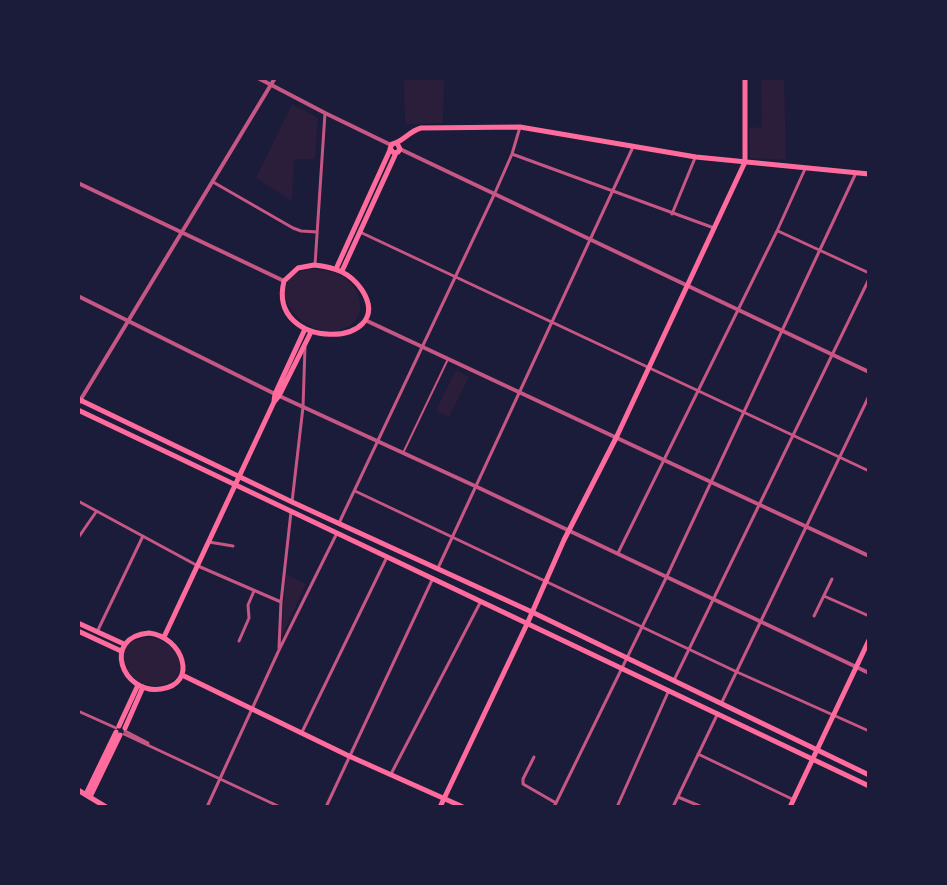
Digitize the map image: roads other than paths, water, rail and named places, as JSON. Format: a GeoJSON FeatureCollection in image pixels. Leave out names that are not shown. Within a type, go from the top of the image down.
{"type":"FeatureCollection","features":[{"type":"Feature","properties":{"kind":"main road"},"geometry":{"type":"LineString","coordinates":[[440,807],[745,162],[745,78]]}},
{"type":"Feature","properties":{"kind":"main road"},"geometry":{"type":"LineString","coordinates":[[339,270],[395,148],[410,132],[421,128],[520,127],[696,157],[869,174]]}},
{"type":"Feature","properties":{"kind":"main road"},"geometry":{"type":"LineString","coordinates":[[314,265],[339,270],[362,290],[368,307],[365,320],[354,331],[347,333],[325,334],[308,330],[294,320],[286,308],[282,297],[284,281],[298,268],[314,265]]}},
{"type":"Feature","properties":{"kind":"main road"},"geometry":{"type":"LineString","coordinates":[[276,397],[305,347],[308,330]]}},
{"type":"Feature","properties":{"kind":"main road"},"geometry":{"type":"LineString","coordinates":[[164,637],[308,330]]}},
{"type":"Feature","properties":{"kind":"main road"},"geometry":{"type":"LineString","coordinates":[[79,401],[532,612],[869,775]]}},
{"type":"Feature","properties":{"kind":"main road"},"geometry":{"type":"LineString","coordinates":[[78,410],[869,786]]}},
{"type":"Feature","properties":{"kind":"main road"},"geometry":{"type":"LineString","coordinates":[[78,623],[122,647]]}},
{"type":"Feature","properties":{"kind":"main road"},"geometry":{"type":"LineString","coordinates":[[78,631],[122,647]]}},
{"type":"Feature","properties":{"kind":"main road"},"geometry":{"type":"LineString","coordinates":[[143,634],[164,637],[180,654],[182,675],[174,684],[163,689],[141,686],[132,681],[125,672],[122,647],[133,637],[143,634]]}},
{"type":"Feature","properties":{"kind":"main road"},"geometry":{"type":"LineString","coordinates":[[790,807],[869,640]]}},
{"type":"Feature","properties":{"kind":"main road"},"geometry":{"type":"LineString","coordinates":[[182,675],[463,807]]}},
{"type":"Feature","properties":{"kind":"main road"},"geometry":{"type":"LineString","coordinates":[[88,796],[141,686]]}},
{"type":"Feature","properties":{"kind":"main road"},"geometry":{"type":"LineString","coordinates":[[78,790],[106,807]]}},
{"type":"Feature","properties":{"kind":"street"},"geometry":{"type":"LineString","coordinates":[[258,78],[395,148],[869,372]]}},
{"type":"Feature","properties":{"kind":"street"},"geometry":{"type":"LineString","coordinates":[[79,401],[275,78]]}},
{"type":"Feature","properties":{"kind":"street"},"geometry":{"type":"LineString","coordinates":[[314,265],[325,113]]}},
{"type":"Feature","properties":{"kind":"street"},"geometry":{"type":"LineString","coordinates":[[339,524],[494,195],[520,127]]}},
{"type":"Feature","properties":{"kind":"street"},"geometry":{"type":"LineString","coordinates":[[438,568],[633,147]]}},
{"type":"Feature","properties":{"kind":"street"},"geometry":{"type":"LineString","coordinates":[[512,154],[714,228]]}},
{"type":"Feature","properties":{"kind":"street"},"geometry":{"type":"LineString","coordinates":[[672,214],[696,157]]}},
{"type":"Feature","properties":{"kind":"street"},"geometry":{"type":"LineString","coordinates":[[618,553],[805,169]]}},
{"type":"Feature","properties":{"kind":"street"},"geometry":{"type":"LineString","coordinates":[[534,757],[522,783],[555,805],[667,576],[856,173]]}},
{"type":"Feature","properties":{"kind":"street"},"geometry":{"type":"LineString","coordinates":[[212,181],[293,228],[317,232]]}},
{"type":"Feature","properties":{"kind":"street"},"geometry":{"type":"LineString","coordinates":[[78,183],[284,281]]}},
{"type":"Feature","properties":{"kind":"street"},"geometry":{"type":"LineString","coordinates":[[358,231],[869,471]]}},
{"type":"Feature","properties":{"kind":"street"},"geometry":{"type":"LineString","coordinates":[[777,231],[869,273]]}},
{"type":"Feature","properties":{"kind":"street"},"geometry":{"type":"LineString","coordinates":[[673,681],[869,279]]}},
{"type":"Feature","properties":{"kind":"street"},"geometry":{"type":"LineString","coordinates":[[78,296],[276,397],[475,486],[869,673]]}},
{"type":"Feature","properties":{"kind":"street"},"geometry":{"type":"LineString","coordinates":[[365,320],[869,556]]}},
{"type":"Feature","properties":{"kind":"street"},"geometry":{"type":"LineString","coordinates":[[292,502],[303,407],[305,347]]}},
{"type":"Feature","properties":{"kind":"street"},"geometry":{"type":"LineString","coordinates":[[404,453],[448,358]]}},
{"type":"Feature","properties":{"kind":"street"},"geometry":{"type":"LineString","coordinates":[[721,704],[869,396]]}},
{"type":"Feature","properties":{"kind":"street"},"geometry":{"type":"LineString","coordinates":[[355,491],[869,731]]}},
{"type":"Feature","properties":{"kind":"street"},"geometry":{"type":"LineString","coordinates":[[78,501],[198,566],[281,602]]}},
{"type":"Feature","properties":{"kind":"street"},"geometry":{"type":"LineString","coordinates":[[78,538],[96,511]]}},
{"type":"Feature","properties":{"kind":"street"},"geometry":{"type":"LineString","coordinates":[[279,650],[291,512]]}},
{"type":"Feature","properties":{"kind":"street"},"geometry":{"type":"LineString","coordinates":[[207,807],[337,533]]}},
{"type":"Feature","properties":{"kind":"street"},"geometry":{"type":"LineString","coordinates":[[97,632],[143,536]]}},
{"type":"Feature","properties":{"kind":"street"},"geometry":{"type":"LineString","coordinates":[[209,542],[233,546]]}},
{"type":"Feature","properties":{"kind":"street"},"geometry":{"type":"LineString","coordinates":[[302,732],[387,557]]}},
{"type":"Feature","properties":{"kind":"street"},"geometry":{"type":"LineString","coordinates":[[326,807],[433,578]]}},
{"type":"Feature","properties":{"kind":"street"},"geometry":{"type":"LineString","coordinates":[[814,616],[832,579]]}},
{"type":"Feature","properties":{"kind":"street"},"geometry":{"type":"LineString","coordinates":[[239,641],[249,618],[248,605],[254,591]]}},
{"type":"Feature","properties":{"kind":"street"},"geometry":{"type":"LineString","coordinates":[[824,596],[869,616]]}},
{"type":"Feature","properties":{"kind":"street"},"geometry":{"type":"LineString","coordinates":[[391,774],[481,601]]}},
{"type":"Feature","properties":{"kind":"street"},"geometry":{"type":"LineString","coordinates":[[617,807],[669,690]]}},
{"type":"Feature","properties":{"kind":"street"},"geometry":{"type":"LineString","coordinates":[[78,711],[280,807]]}},
{"type":"Feature","properties":{"kind":"street"},"geometry":{"type":"LineString","coordinates":[[673,807],[718,713]]}},
{"type":"Feature","properties":{"kind":"street"},"geometry":{"type":"LineString","coordinates":[[698,754],[794,800]]}},
{"type":"Feature","properties":{"kind":"street"},"geometry":{"type":"LineString","coordinates":[[678,797],[702,807]]}}]}
